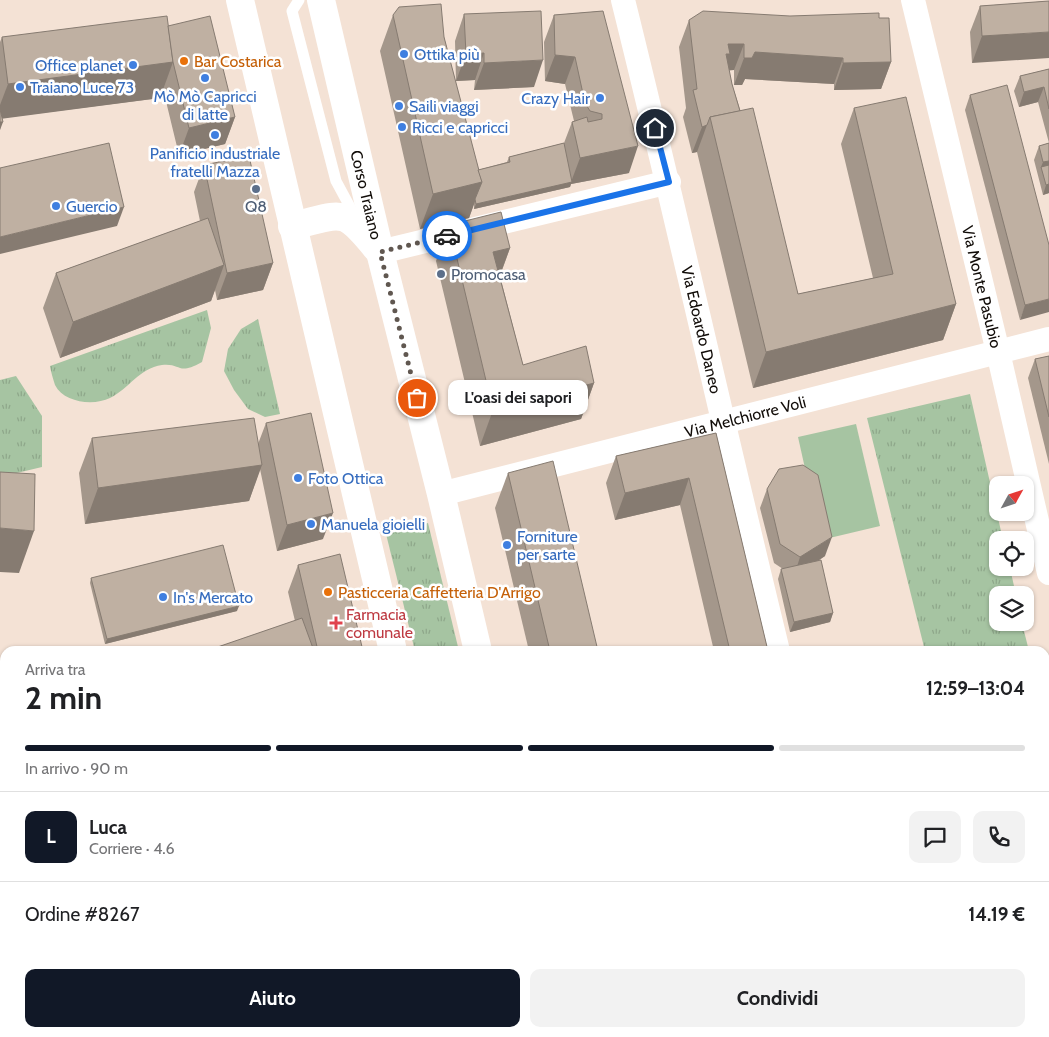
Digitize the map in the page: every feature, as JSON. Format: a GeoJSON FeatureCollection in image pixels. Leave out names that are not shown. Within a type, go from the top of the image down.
{"type":"FeatureCollection","features":[{"type":"Feature","properties":{"kind":"main road"},"geometry":{"type":"LineString","coordinates":[[240,0],[392,646]]}},
{"type":"Feature","properties":{"kind":"main road","name":"Corso Traiano"},"geometry":{"type":"LineString","coordinates":[[321,0],[373,243],[442,494],[477,646]]}},
{"type":"Feature","properties":{"kind":"main road"},"geometry":{"type":"LineString","coordinates":[[292,226],[336,216],[345,216],[373,243]]}},
{"type":"Feature","properties":{"kind":"street","name":"Via Edoardo Daneo"},"geometry":{"type":"LineString","coordinates":[[623,0],[669,182],[722,421],[777,646]]}},
{"type":"Feature","properties":{"kind":"street","name":"Via Monte Pasubio"},"geometry":{"type":"LineString","coordinates":[[913,0],[1049,573]]}},
{"type":"Feature","properties":{"kind":"street"},"geometry":{"type":"LineString","coordinates":[[373,243],[669,182]]}},
{"type":"Feature","properties":{"kind":"street","name":"Via Melchiorre Voli"},"geometry":{"type":"LineString","coordinates":[[442,494],[1049,338]]}},
{"type":"Feature","properties":{"kind":"lane"},"geometry":{"type":"LineString","coordinates":[[299,0],[292,11],[336,181],[373,243]]}},
{"type":"Feature","properties":{"kind":"green space"},"geometry":{"type":"Polygon","coordinates":[[[207,310],[211,328],[202,362],[194,366],[184,369],[168,365],[154,367],[140,374],[117,394],[96,402],[72,399],[65,396],[55,385],[50,366],[207,310]]]}},
{"type":"Feature","properties":{"kind":"green space"},"geometry":{"type":"Polygon","coordinates":[[[258,319],[280,414],[265,417],[248,409],[234,390],[224,371],[228,349],[241,329],[258,319]]]}},
{"type":"Feature","properties":{"kind":"green space"},"geometry":{"type":"Polygon","coordinates":[[[16,376],[42,416],[42,467],[0,477],[0,380],[16,376]]]}},
{"type":"Feature","properties":{"kind":"green space"},"geometry":{"type":"Polygon","coordinates":[[[970,394],[989,478],[989,521],[999,521],[1001,531],[989,531],[989,576],[1012,576],[1014,586],[989,586],[989,631],[1024,631],[1028,646],[924,646],[867,418],[970,394]]]}},
{"type":"Feature","properties":{"kind":"green space"},"geometry":{"type":"Polygon","coordinates":[[[856,424],[880,526],[821,540],[798,437],[856,424]]]}},
{"type":"Feature","properties":{"kind":"green space"},"geometry":{"type":"Polygon","coordinates":[[[428,523],[458,646],[414,646],[386,534],[428,523]]]}},
{"type":"Feature","properties":{"kind":"building"},"geometry":{"type":"Polygon","coordinates":[[[1049,1],[1049,32],[982,36],[980,6],[1049,1]]]}},
{"type":"Feature","properties":{"kind":"building"},"geometry":{"type":"Polygon","coordinates":[[[441,4],[444,37],[482,182],[433,194],[393,15],[399,7],[441,4]]]}},
{"type":"Feature","properties":{"kind":"building"},"geometry":{"type":"Polygon","coordinates":[[[541,11],[543,60],[484,63],[484,53],[466,54],[464,14],[541,11]]]}},
{"type":"Feature","properties":{"kind":"building"},"geometry":{"type":"Polygon","coordinates":[[[603,11],[638,146],[580,158],[572,122],[587,117],[588,122],[602,119],[602,114],[590,111],[585,103],[575,57],[555,55],[554,15],[603,11]]]}},
{"type":"Feature","properties":{"kind":"building"},"geometry":{"type":"Polygon","coordinates":[[[703,11],[790,16],[879,13],[879,18],[889,18],[891,62],[843,63],[843,58],[755,52],[752,58],[744,58],[744,44],[728,44],[730,54],[726,54],[740,111],[710,117],[707,125],[702,127],[693,90],[697,89],[689,20],[703,11]]]}},
{"type":"Feature","properties":{"kind":"building"},"geometry":{"type":"Polygon","coordinates":[[[167,16],[173,62],[8,84],[2,37],[167,16]]]}},
{"type":"Feature","properties":{"kind":"building"},"geometry":{"type":"Polygon","coordinates":[[[210,16],[235,117],[189,128],[173,62],[168,26],[210,16]]]}},
{"type":"Feature","properties":{"kind":"building"},"geometry":{"type":"Polygon","coordinates":[[[1049,69],[1049,109],[1044,87],[1024,92],[1020,76],[1049,69]]]}},
{"type":"Feature","properties":{"kind":"building"},"geometry":{"type":"Polygon","coordinates":[[[1007,85],[1049,245],[1049,299],[1025,305],[970,95],[1007,85]]]}},
{"type":"Feature","properties":{"kind":"building"},"geometry":{"type":"Polygon","coordinates":[[[906,97],[956,304],[766,352],[710,117],[753,108],[798,294],[893,274],[854,108],[906,97]]]}},
{"type":"Feature","properties":{"kind":"building"},"geometry":{"type":"Polygon","coordinates":[[[0,109],[3,122],[0,122],[0,109]]]}},
{"type":"Feature","properties":{"kind":"building","name":"Guercio"},"geometry":{"type":"Polygon","coordinates":[[[109,143],[124,207],[0,237],[0,168],[109,143]]]}},
{"type":"Feature","properties":{"kind":"building"},"geometry":{"type":"Polygon","coordinates":[[[564,143],[572,182],[476,204],[475,199],[482,182],[478,170],[510,162],[509,157],[564,143]]]}},
{"type":"Feature","properties":{"kind":"building"},"geometry":{"type":"Polygon","coordinates":[[[1049,143],[1049,161],[1043,162],[1039,146],[1049,143]]]}},
{"type":"Feature","properties":{"kind":"building"},"geometry":{"type":"Polygon","coordinates":[[[249,156],[273,263],[227,273],[204,165],[249,156]]]}},
{"type":"Feature","properties":{"kind":"building"},"geometry":{"type":"Polygon","coordinates":[[[1049,165],[1049,184],[1046,185],[1041,167],[1049,165]]]}},
{"type":"Feature","properties":{"kind":"building"},"geometry":{"type":"Polygon","coordinates":[[[501,212],[510,248],[493,252],[523,365],[586,346],[594,383],[493,410],[449,225],[501,212]]]}},
{"type":"Feature","properties":{"kind":"building"},"geometry":{"type":"Polygon","coordinates":[[[208,218],[224,265],[73,322],[56,273],[208,218]]]}},
{"type":"Feature","properties":{"kind":"building"},"geometry":{"type":"Polygon","coordinates":[[[1049,356],[1049,417],[1035,359],[1049,356]]]}},
{"type":"Feature","properties":{"kind":"building"},"geometry":{"type":"Polygon","coordinates":[[[311,413],[333,513],[287,525],[266,423],[311,413]]]}},
{"type":"Feature","properties":{"kind":"building"},"geometry":{"type":"Polygon","coordinates":[[[254,418],[262,465],[98,488],[92,438],[254,418]]]}},
{"type":"Feature","properties":{"kind":"building"},"geometry":{"type":"Polygon","coordinates":[[[716,433],[767,646],[729,646],[689,478],[625,493],[616,456],[716,433]]]}},
{"type":"Feature","properties":{"kind":"building"},"geometry":{"type":"Polygon","coordinates":[[[553,461],[597,646],[549,646],[508,473],[553,461]]]}},
{"type":"Feature","properties":{"kind":"building"},"geometry":{"type":"Polygon","coordinates":[[[803,465],[818,475],[832,537],[800,557],[780,544],[767,489],[779,469],[803,465]]]}},
{"type":"Feature","properties":{"kind":"building"},"geometry":{"type":"Polygon","coordinates":[[[0,472],[35,474],[34,531],[0,528],[0,472]]]}},
{"type":"Feature","properties":{"kind":"building","name":"In's Mercato"},"geometry":{"type":"Polygon","coordinates":[[[223,545],[239,606],[107,639],[91,578],[223,545]]]}},
{"type":"Feature","properties":{"kind":"building"},"geometry":{"type":"Polygon","coordinates":[[[340,554],[362,646],[317,646],[298,565],[340,554]]]}},
{"type":"Feature","properties":{"kind":"building"},"geometry":{"type":"Polygon","coordinates":[[[821,560],[833,613],[794,622],[781,569],[821,560]]]}},
{"type":"Feature","properties":{"kind":"building"},"geometry":{"type":"Polygon","coordinates":[[[302,618],[312,646],[221,646],[302,618]]]}},
{"type":"Feature","properties":{"kind":"way so far"},"geometry":{"type":"LineString","coordinates":[[417,398],[380,252],[447,236]]}},
{"type":"Feature","properties":{"kind":"place","name":"Ottika più"},"geometry":{"type":"Point","coordinates":[404,54]}},
{"type":"Feature","properties":{"kind":"place","name":"Bar Costarica"},"geometry":{"type":"Point","coordinates":[184,61]}},
{"type":"Feature","properties":{"kind":"place","name":"Office planet"},"geometry":{"type":"Point","coordinates":[133,65]}},
{"type":"Feature","properties":{"kind":"place","name":"Mò Mò Capricci di latte"},"geometry":{"type":"Point","coordinates":[205,78]}},
{"type":"Feature","properties":{"kind":"place","name":"Traiano Luce 73"},"geometry":{"type":"Point","coordinates":[20,87]}},
{"type":"Feature","properties":{"kind":"place","name":"Crazy Hair"},"geometry":{"type":"Point","coordinates":[600,98]}},
{"type":"Feature","properties":{"kind":"place","name":"Saili viaggi"},"geometry":{"type":"Point","coordinates":[399,106]}},
{"type":"Feature","properties":{"kind":"place","name":"Ricci e capricci"},"geometry":{"type":"Point","coordinates":[402,127]}},
{"type":"Feature","properties":{"kind":"place","name":"Panificio industriale fratelli Mazza"},"geometry":{"type":"Point","coordinates":[215,135]}},
{"type":"Feature","properties":{"kind":"place","name":"Q8"},"geometry":{"type":"Point","coordinates":[256,189]}},
{"type":"Feature","properties":{"kind":"place","name":"Guercio"},"geometry":{"type":"Point","coordinates":[56,206]}},
{"type":"Feature","properties":{"kind":"place","name":"Promocasa"},"geometry":{"type":"Point","coordinates":[441,274]}},
{"type":"Feature","properties":{"kind":"place","name":"L'oasi dei sapori"},"geometry":{"type":"Point","coordinates":[417,398]}},
{"type":"Feature","properties":{"kind":"place","name":"Foto Ottica"},"geometry":{"type":"Point","coordinates":[298,478]}},
{"type":"Feature","properties":{"kind":"place","name":"Manuela gioielli"},"geometry":{"type":"Point","coordinates":[311,524]}},
{"type":"Feature","properties":{"kind":"place","name":"Forniture per sarte"},"geometry":{"type":"Point","coordinates":[507,545]}},
{"type":"Feature","properties":{"kind":"place","name":"Pasticceria Caffetteria D'Arrigo"},"geometry":{"type":"Point","coordinates":[328,592]}},
{"type":"Feature","properties":{"kind":"place","name":"In's Mercato"},"geometry":{"type":"Point","coordinates":[163,597]}},
{"type":"Feature","properties":{"kind":"place","name":"Farmacia comunale"},"geometry":{"type":"Point","coordinates":[336,623]}},
{"type":"Feature","properties":{"kind":"route"},"geometry":{"type":"LineString","coordinates":[[447,236],[669,182],[655,128]]}}]}
